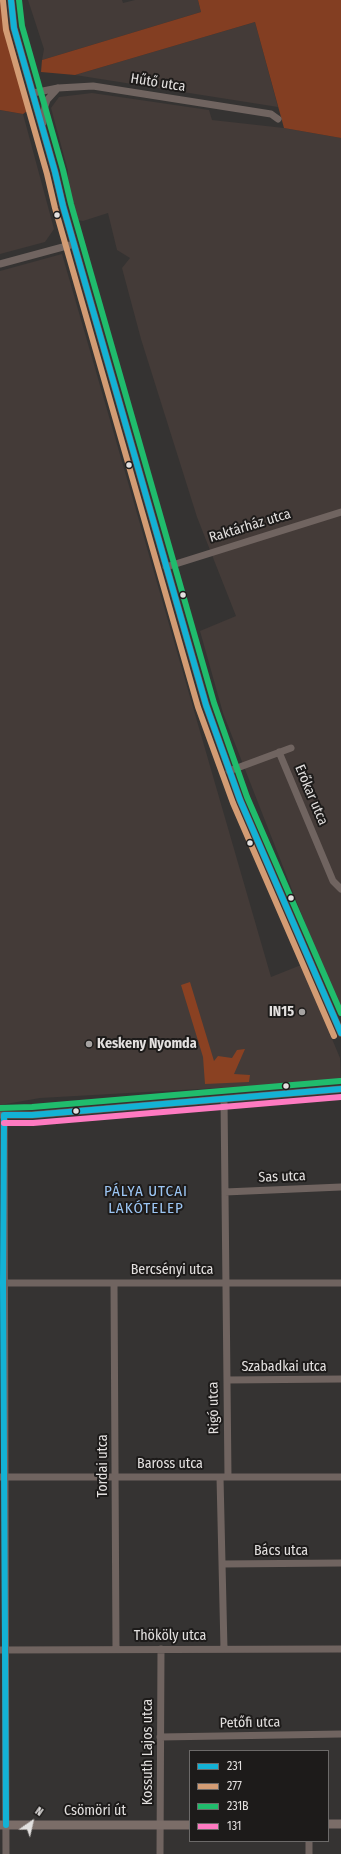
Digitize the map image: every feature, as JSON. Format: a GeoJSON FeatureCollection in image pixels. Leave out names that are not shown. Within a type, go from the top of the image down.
{"type":"FeatureCollection","features":[{"type":"Feature","properties":{"kind":"main road"},"geometry":{"type":"LineString","coordinates":[[329,1824],[341,1824]]}},
{"type":"Feature","properties":{"kind":"main road","name":"Csömöri út"},"geometry":{"type":"LineString","coordinates":[[3,1825],[189,1825]]}},
{"type":"Feature","properties":{"kind":"street"},"geometry":{"type":"LineString","coordinates":[[11,0],[14,28],[43,127],[74,244],[206,705],[229,771],[341,1033]]}},
{"type":"Feature","properties":{"kind":"street","name":"Hűtő utca"},"geometry":{"type":"LineString","coordinates":[[33,93],[58,88],[86,86],[100,87],[271,114],[278,119]]}},
{"type":"Feature","properties":{"kind":"street"},"geometry":{"type":"LineString","coordinates":[[43,127],[45,106],[50,95],[58,88]]}},
{"type":"Feature","properties":{"kind":"street"},"geometry":{"type":"LineString","coordinates":[[0,264],[74,244]]}},
{"type":"Feature","properties":{"kind":"street","name":"Raktárház utca"},"geometry":{"type":"LineString","coordinates":[[166,567],[341,512]]}},
{"type":"Feature","properties":{"kind":"street"},"geometry":{"type":"LineString","coordinates":[[229,771],[291,748]]}},
{"type":"Feature","properties":{"kind":"street","name":"Erőkar utca"},"geometry":{"type":"LineString","coordinates":[[280,752],[333,881],[341,889]]}},
{"type":"Feature","properties":{"kind":"street"},"geometry":{"type":"LineString","coordinates":[[6,1854],[3,1825],[7,1805],[3,1650],[2,1115],[32,1115],[341,1089]]}},
{"type":"Feature","properties":{"kind":"street","name":"Rigó utca"},"geometry":{"type":"LineString","coordinates":[[224,1099],[228,1477]]}},
{"type":"Feature","properties":{"kind":"street","name":"Sas utca"},"geometry":{"type":"LineString","coordinates":[[225,1192],[341,1188]]}},
{"type":"Feature","properties":{"kind":"street","name":"Bercsényi utca"},"geometry":{"type":"LineString","coordinates":[[3,1283],[341,1283]]}},
{"type":"Feature","properties":{"kind":"street","name":"Tordai utca"},"geometry":{"type":"LineString","coordinates":[[114,1283],[116,1649]]}},
{"type":"Feature","properties":{"kind":"street","name":"Szabadkai utca"},"geometry":{"type":"LineString","coordinates":[[227,1380],[341,1379]]}},
{"type":"Feature","properties":{"kind":"street","name":"Baross utca"},"geometry":{"type":"LineString","coordinates":[[2,1477],[341,1477]]}},
{"type":"Feature","properties":{"kind":"street"},"geometry":{"type":"LineString","coordinates":[[220,1477],[224,1649]]}},
{"type":"Feature","properties":{"kind":"street","name":"Bács utca"},"geometry":{"type":"LineString","coordinates":[[222,1564],[341,1563]]}},
{"type":"Feature","properties":{"kind":"street","name":"Kossuth Lajos utca"},"geometry":{"type":"LineString","coordinates":[[160,1854],[161,1649]]}},
{"type":"Feature","properties":{"kind":"street","name":"Thököly utca"},"geometry":{"type":"LineString","coordinates":[[3,1650],[341,1649]]}},
{"type":"Feature","properties":{"kind":"street","name":"Petőfi utca"},"geometry":{"type":"LineString","coordinates":[[160,1737],[341,1734]]}},
{"type":"Feature","properties":{"kind":"street"},"geometry":{"type":"LineString","coordinates":[[309,1842],[309,1854]]}},
{"type":"Feature","properties":{"kind":"shaded area"},"geometry":{"type":"Polygon","coordinates":[[[0,0],[5,0],[6,16],[30,109],[23,114],[0,110],[0,0]]]}},
{"type":"Feature","properties":{"kind":"shaded area"},"geometry":{"type":"Polygon","coordinates":[[[28,0],[122,0],[123,3],[135,0],[198,0],[201,12],[42,60],[44,49],[28,0]]]}},
{"type":"Feature","properties":{"kind":"shaded area"},"geometry":{"type":"Polygon","coordinates":[[[198,0],[341,0],[341,138],[284,128],[255,22],[75,75],[41,72],[42,60],[201,12],[198,0]]]}},
{"type":"Feature","properties":{"kind":"shaded area"},"geometry":{"type":"Polygon","coordinates":[[[255,22],[278,107],[75,75],[255,22]]]}},
{"type":"Feature","properties":{"kind":"shaded area"},"geometry":{"type":"Polygon","coordinates":[[[92,93],[209,110],[212,120],[284,128],[341,138],[341,1015],[223,713],[200,631],[236,616],[197,517],[141,339],[122,268],[130,258],[117,250],[108,213],[83,221],[77,220],[67,186],[68,171],[51,108],[59,97],[92,93]]]}},
{"type":"Feature","properties":{"kind":"shaded area"},"geometry":{"type":"Polygon","coordinates":[[[0,110],[23,114],[54,229],[45,242],[0,254],[0,110]]]}},
{"type":"Feature","properties":{"kind":"shaded area"},"geometry":{"type":"Polygon","coordinates":[[[62,254],[271,977],[301,965],[340,1058],[341,1081],[40,1098],[0,1105],[0,271],[62,254]]]}},
{"type":"Feature","properties":{"kind":"shaded area"},"geometry":{"type":"Polygon","coordinates":[[[190,982],[214,1061],[218,1056],[232,1058],[237,1050],[245,1049],[234,1074],[250,1075],[249,1082],[205,1084],[203,1057],[181,985],[190,982]]]}},
{"type":"Feature","properties":{"kind":"transit line","name":"231"},"geometry":{"type":"LineString","coordinates":[[11,0],[14,28],[55,172],[63,206],[206,705],[240,800],[341,1033]]}},
{"type":"Feature","properties":{"kind":"transit line","name":"231B"},"geometry":{"type":"LineString","coordinates":[[19,0],[22,26],[63,170],[71,204],[214,703],[247,797],[341,1013]]}},
{"type":"Feature","properties":{"kind":"transit line","name":"277"},"geometry":{"type":"LineString","coordinates":[[3,1],[6,30],[47,174],[55,208],[198,707],[233,803],[334,1036]]}},
{"type":"Feature","properties":{"kind":"transit line","name":"231B"},"geometry":{"type":"LineString","coordinates":[[0,1108],[32,1107],[340,1081]]}},
{"type":"Feature","properties":{"kind":"transit line","name":"231"},"geometry":{"type":"LineString","coordinates":[[4,1115],[32,1115],[341,1089]]}},
{"type":"Feature","properties":{"kind":"transit line","name":"131"},"geometry":{"type":"LineString","coordinates":[[4,1123],[33,1123],[341,1097]]}},
{"type":"Feature","properties":{"kind":"transit line","name":"231"},"geometry":{"type":"LineString","coordinates":[[4,1115],[3,1283],[6,1825]]}},
{"type":"Feature","properties":{"kind":"place","name":"IN15"},"geometry":{"type":"Point","coordinates":[302,1012]}},
{"type":"Feature","properties":{"kind":"place","name":"Keskeny Nyomda"},"geometry":{"type":"Point","coordinates":[89,1044]}},
{"type":"Feature","properties":{"kind":"district","name":"PÁLYA UTCAI LAKÓTELEP"},"geometry":{"type":"Point","coordinates":[146,1200]}}]}
